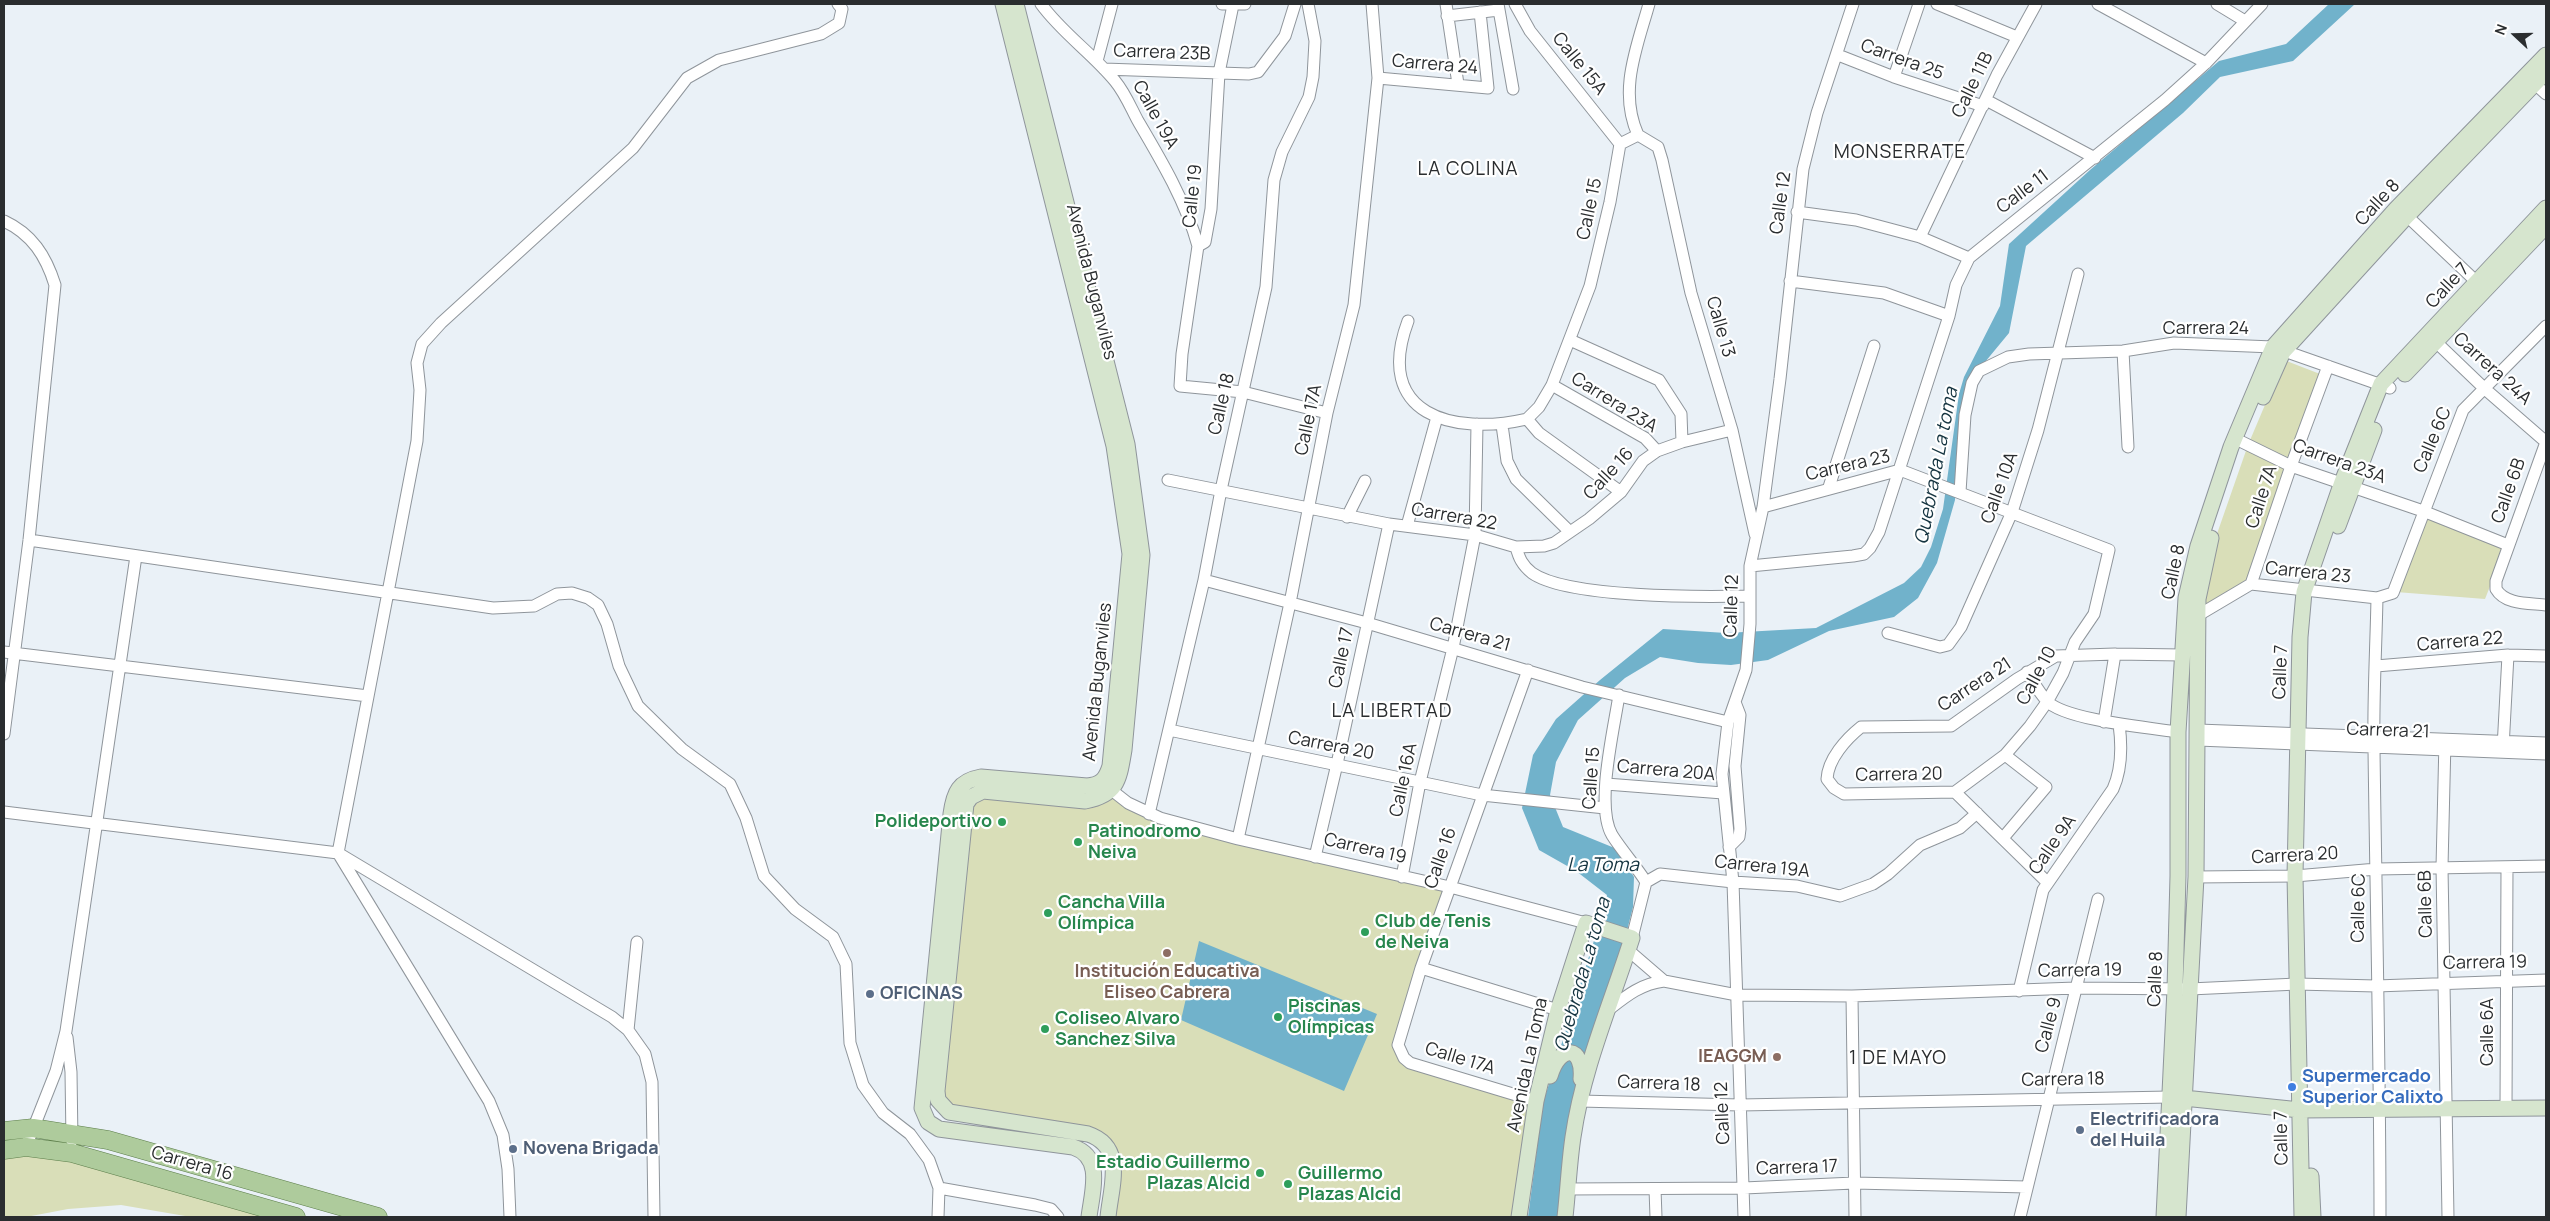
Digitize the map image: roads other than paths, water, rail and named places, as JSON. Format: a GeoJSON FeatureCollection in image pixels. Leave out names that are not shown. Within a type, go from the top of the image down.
{"type":"FeatureCollection","features":[{"type":"Feature","properties":{"kind":"main road","name":"Avenida Buganviles"},"geometry":{"type":"LineString","coordinates":[[1003,4],[1114,446],[1130,554],[1110,766],[1106,787]]}},
{"type":"Feature","properties":{"kind":"main road","name":"Avenida Buganviles"},"geometry":{"type":"LineString","coordinates":[[1016,4],[1126,444],[1142,556],[1124,750],[1119,776],[1106,787],[981,777],[969,779],[956,792],[951,814],[922,1097],[924,1116],[932,1126],[1073,1147],[1087,1154],[1092,1161],[1094,1176],[1089,1217]]}},
{"type":"Feature","properties":{"kind":"main road","name":"Calle 8"},"geometry":{"type":"LineString","coordinates":[[2182,989],[2178,876],[2178,732],[2186,598],[2198,546],[2231,447],[2278,349],[2396,209],[2546,55]]}},
{"type":"Feature","properties":{"kind":"main road","name":"Calle 8"},"geometry":{"type":"LineString","coordinates":[[2164,1217],[2176,1098],[2182,989],[2196,877],[2197,616],[2200,584],[2207,550],[2242,442],[2278,349],[2407,216],[2541,89],[2546,72]]}},
{"type":"Feature","properties":{"kind":"main road","name":"Calle 7"},"geometry":{"type":"LineString","coordinates":[[2386,386],[2436,342],[2546,208]]}},
{"type":"Feature","properties":{"kind":"main road","name":"Calle 7"},"geometry":{"type":"LineString","coordinates":[[2313,1217],[2305,1110],[2299,875],[2302,740],[2309,592],[2347,484],[2386,386],[2481,286],[2546,226]]}},
{"type":"Feature","properties":{"kind":"main road"},"geometry":{"type":"LineString","coordinates":[[1106,787],[1097,799],[1085,801],[983,791],[971,797],[966,804],[937,1091],[938,1100],[950,1112],[1088,1134],[1105,1143],[1111,1152],[1113,1163],[1108,1217]]}},
{"type":"Feature","properties":{"kind":"main road","name":"Carrera 19"},"geometry":{"type":"LineString","coordinates":[[1590,925],[1629,942]]}},
{"type":"Feature","properties":{"kind":"main road","name":"Avenida La Toma"},"geometry":{"type":"LineString","coordinates":[[1519,1217],[1536,1101],[1558,1010],[1590,925]]}},
{"type":"Feature","properties":{"kind":"main road"},"geometry":{"type":"LineString","coordinates":[[1573,1137],[1580,1101],[1606,1011],[1629,942]]}},
{"type":"Feature","properties":{"kind":"main road"},"geometry":{"type":"LineString","coordinates":[[1534,1123],[1556,1058],[1563,1053],[1572,1055],[1582,1068],[1564,1217]]}},
{"type":"Feature","properties":{"kind":"main road","name":"Calle 8"},"geometry":{"type":"LineString","coordinates":[[2176,1098],[2178,1217]]}},
{"type":"Feature","properties":{"kind":"main road","name":"Carrera 18"},"geometry":{"type":"LineString","coordinates":[[2176,1098],[2305,1110],[2380,1110],[2447,1107],[2546,1108]]}},
{"type":"Feature","properties":{"kind":"main road","name":"Calle 7"},"geometry":{"type":"LineString","coordinates":[[2302,1217],[2305,1110]]}},
{"type":"Feature","properties":{"kind":"main road","name":"Carrera 16"},"geometry":{"type":"LineString","coordinates":[[4,1131],[33,1128],[108,1140],[378,1217]]}},
{"type":"Feature","properties":{"kind":"main road","name":"Carrera 16"},"geometry":{"type":"LineString","coordinates":[[4,1150],[26,1147],[72,1153],[296,1217]]}},
{"type":"Feature","properties":{"kind":"street"},"geometry":{"type":"LineString","coordinates":[[510,1217],[508,1169],[503,1135],[489,1101],[338,854],[417,441],[420,390],[417,362],[422,344],[441,323],[634,148],[687,78],[719,60],[820,34],[839,23],[842,9],[838,4]]}},
{"type":"Feature","properties":{"kind":"street","name":"Calle 19A"},"geometry":{"type":"LineString","coordinates":[[1041,4],[1067,35],[1117,83],[1154,148],[1193,227],[1198,246]]}},
{"type":"Feature","properties":{"kind":"street"},"geometry":{"type":"LineString","coordinates":[[1100,65],[1112,4]]}},
{"type":"Feature","properties":{"kind":"street"},"geometry":{"type":"LineString","coordinates":[[1228,4],[1246,4]]}},
{"type":"Feature","properties":{"kind":"street","name":"Calle 19"},"geometry":{"type":"LineString","coordinates":[[1228,4],[1219,73],[1211,209],[1205,242],[1198,246],[1182,354],[1180,386],[1243,392]]}},
{"type":"Feature","properties":{"kind":"street","name":"Carrera 23B"},"geometry":{"type":"LineString","coordinates":[[1100,65],[1219,73],[1258,72],[1285,36],[1295,4]]}},
{"type":"Feature","properties":{"kind":"street","name":"Calle 18"},"geometry":{"type":"LineString","coordinates":[[1149,814],[1204,580],[1220,490],[1266,287],[1274,180],[1282,152],[1309,97],[1313,76],[1315,41],[1308,4]]}},
{"type":"Feature","properties":{"kind":"street","name":"Calle 17A"},"geometry":{"type":"LineString","coordinates":[[1238,839],[1290,603],[1326,413],[1354,305],[1378,78],[1372,4]]}},
{"type":"Feature","properties":{"kind":"street"},"geometry":{"type":"LineString","coordinates":[[1446,4],[1458,84]]}},
{"type":"Feature","properties":{"kind":"street","name":"Calle 15A"},"geometry":{"type":"LineString","coordinates":[[1515,4],[1530,31],[1620,144]]}},
{"type":"Feature","properties":{"kind":"street"},"geometry":{"type":"LineString","coordinates":[[1620,144],[1638,135],[1630,118],[1627,91],[1649,4]]}},
{"type":"Feature","properties":{"kind":"street","name":"Calle 12"},"geometry":{"type":"LineString","coordinates":[[1744,1217],[1732,882],[1722,774],[1728,722],[1746,670],[1750,624],[1748,596],[1750,566],[1763,507],[1780,379],[1803,169],[1817,113],[1838,55],[1853,4]]}},
{"type":"Feature","properties":{"kind":"street"},"geometry":{"type":"LineString","coordinates":[[1894,77],[1919,4]]}},
{"type":"Feature","properties":{"kind":"street"},"geometry":{"type":"LineString","coordinates":[[1936,4],[2017,37]]}},
{"type":"Feature","properties":{"kind":"street","name":"Calle 11B"},"geometry":{"type":"LineString","coordinates":[[1920,237],[1984,103],[2036,4]]}},
{"type":"Feature","properties":{"kind":"street"},"geometry":{"type":"LineString","coordinates":[[2098,4],[2206,64]]}},
{"type":"Feature","properties":{"kind":"street"},"geometry":{"type":"LineString","coordinates":[[2217,4],[2245,21]]}},
{"type":"Feature","properties":{"kind":"street","name":"Calle 11"},"geometry":{"type":"LineString","coordinates":[[1900,470],[1949,316],[1956,284],[1969,258],[1987,241],[2095,158],[2206,64],[2262,4]]}},
{"type":"Feature","properties":{"kind":"street"},"geometry":{"type":"LineString","coordinates":[[1447,16],[1480,12],[1498,7],[1513,89]]}},
{"type":"Feature","properties":{"kind":"street","name":"Carrera 24"},"geometry":{"type":"LineString","coordinates":[[1378,78],[1488,88],[1480,12]]}},
{"type":"Feature","properties":{"kind":"street","name":"Carrera 25"},"geometry":{"type":"LineString","coordinates":[[1838,55],[1894,77],[1984,103],[2095,158]]}},
{"type":"Feature","properties":{"kind":"street","name":"Calle 13"},"geometry":{"type":"LineString","coordinates":[[1638,135],[1652,142],[1660,154],[1691,293],[1732,430],[1756,539]]}},
{"type":"Feature","properties":{"kind":"street","name":"Calle 15"},"geometry":{"type":"LineString","coordinates":[[1527,420],[1539,407],[1552,385],[1590,286],[1610,202],[1620,144]]}},
{"type":"Feature","properties":{"kind":"street"},"geometry":{"type":"LineString","coordinates":[[1797,212],[1856,220],[1920,237],[1969,258]]}},
{"type":"Feature","properties":{"kind":"street"},"geometry":{"type":"LineString","coordinates":[[2407,216],[2481,286]]}},
{"type":"Feature","properties":{"kind":"street"},"geometry":{"type":"LineString","coordinates":[[4,221],[18,227],[37,246],[48,265],[55,285],[30,540],[9,653],[4,734]]}},
{"type":"Feature","properties":{"kind":"street","name":"Calle 10A"},"geometry":{"type":"LineString","coordinates":[[1888,632],[1940,647],[1948,645],[1954,640],[2012,512],[2038,430],[2078,274]]}},
{"type":"Feature","properties":{"kind":"street"},"geometry":{"type":"LineString","coordinates":[[1790,281],[1884,293],[1949,316]]}},
{"type":"Feature","properties":{"kind":"street"},"geometry":{"type":"LineString","coordinates":[[1408,321],[1400,355],[1401,379],[1406,395],[1413,402],[1437,417],[1477,424],[1502,425],[1527,420],[1539,433],[1622,492]]}},
{"type":"Feature","properties":{"kind":"street","name":"Calle 6C"},"geometry":{"type":"LineString","coordinates":[[2392,593],[2463,410],[2546,326]]}},
{"type":"Feature","properties":{"kind":"street"},"geometry":{"type":"LineString","coordinates":[[1570,340],[1659,380],[1680,414],[1682,442]]}},
{"type":"Feature","properties":{"kind":"street","name":"Carrera 24A"},"geometry":{"type":"LineString","coordinates":[[2436,342],[2485,389],[2546,442]]}},
{"type":"Feature","properties":{"kind":"street","name":"Carrera 24"},"geometry":{"type":"LineString","coordinates":[[1959,492],[1962,444],[1972,383],[1979,371],[2008,357],[2123,351],[2174,343],[2278,349],[2386,386]]}},
{"type":"Feature","properties":{"kind":"street"},"geometry":{"type":"LineString","coordinates":[[1829,487],[1874,346]]}},
{"type":"Feature","properties":{"kind":"street"},"geometry":{"type":"LineString","coordinates":[[2123,351],[2128,447]]}},
{"type":"Feature","properties":{"kind":"street","name":"Calle 7A"},"geometry":{"type":"LineString","coordinates":[[2252,584],[2291,466],[2328,366]]}},
{"type":"Feature","properties":{"kind":"street","name":"Carrera 23A"},"geometry":{"type":"LineString","coordinates":[[1552,385],[1645,438],[1657,451]]}},
{"type":"Feature","properties":{"kind":"street"},"geometry":{"type":"LineString","coordinates":[[1243,392],[1326,413]]}},
{"type":"Feature","properties":{"kind":"street"},"geometry":{"type":"LineString","coordinates":[[1408,526],[1437,417]]}},
{"type":"Feature","properties":{"kind":"street","name":"Calle 16A"},"geometry":{"type":"LineString","coordinates":[[1402,877],[1420,782],[1453,648],[1475,535],[1477,424]]}},
{"type":"Feature","properties":{"kind":"street"},"geometry":{"type":"LineString","coordinates":[[1502,425],[1507,461],[1516,479],[1570,532]]}},
{"type":"Feature","properties":{"kind":"street","name":"Calle 16"},"geometry":{"type":"LineString","coordinates":[[1516,547],[1544,546],[1554,543],[1590,519],[1622,492],[1643,461],[1657,451],[1682,442],[1732,430]]}},
{"type":"Feature","properties":{"kind":"street","name":"Carrera 23A"},"geometry":{"type":"LineString","coordinates":[[2242,442],[2291,466],[2423,511],[2508,545]]}},
{"type":"Feature","properties":{"kind":"street","name":"Calle 6B"},"geometry":{"type":"LineString","coordinates":[[2546,442],[2496,581],[2496,590],[2504,598],[2514,602],[2546,605]]}},
{"type":"Feature","properties":{"kind":"street"},"geometry":{"type":"LineString","coordinates":[[1750,566],[1864,554],[1870,548],[1878,532],[1900,470]]}},
{"type":"Feature","properties":{"kind":"street","name":"Carrera 23"},"geometry":{"type":"LineString","coordinates":[[1763,507],[1829,487],[1900,470],[2109,550]]}},
{"type":"Feature","properties":{"kind":"street","name":"Carrera 22"},"geometry":{"type":"LineString","coordinates":[[1168,480],[1347,517],[1475,535],[1516,547],[1520,562],[1533,574],[1574,587],[1684,597],[1748,596]]}},
{"type":"Feature","properties":{"kind":"street"},"geometry":{"type":"LineString","coordinates":[[1347,517],[1365,481]]}},
{"type":"Feature","properties":{"kind":"street","name":"Calle 17"},"geometry":{"type":"LineString","coordinates":[[1315,857],[1337,764],[1388,524]]}},
{"type":"Feature","properties":{"kind":"street"},"geometry":{"type":"LineString","coordinates":[[30,540],[387,594],[493,608],[534,606],[557,594],[572,593],[588,598],[598,605],[607,624],[618,666],[638,706],[682,749],[730,784],[746,818],[764,876],[795,909],[833,937],[846,964],[850,1043],[863,1085],[883,1113],[910,1134],[929,1160],[939,1188],[938,1217]]}},
{"type":"Feature","properties":{"kind":"street","name":"Calle 10"},"geometry":{"type":"LineString","coordinates":[[1955,792],[2005,755],[2030,726],[2047,702],[2063,673],[2075,642],[2094,614],[2109,550]]}},
{"type":"Feature","properties":{"kind":"street"},"geometry":{"type":"LineString","coordinates":[[26,1147],[56,1071],[66,1031],[136,556]]}},
{"type":"Feature","properties":{"kind":"street","name":"Carrera 21"},"geometry":{"type":"LineString","coordinates":[[1204,580],[1367,623],[1582,687],[1728,722]]}},
{"type":"Feature","properties":{"kind":"street","name":"Carrera 23"},"geometry":{"type":"LineString","coordinates":[[2197,616],[2252,584],[2309,592],[2377,598],[2392,593]]}},
{"type":"Feature","properties":{"kind":"street","name":"Calle 6C"},"geometry":{"type":"LineString","coordinates":[[2377,598],[2374,743],[2380,1217]]}},
{"type":"Feature","properties":{"kind":"street"},"geometry":{"type":"LineString","coordinates":[[9,653],[368,696]]}},
{"type":"Feature","properties":{"kind":"street"},"geometry":{"type":"LineString","coordinates":[[2104,722],[2115,654]]}},
{"type":"Feature","properties":{"kind":"street"},"geometry":{"type":"LineString","coordinates":[[2027,672],[2056,656],[2115,654],[2182,655]]}},
{"type":"Feature","properties":{"kind":"street"},"geometry":{"type":"LineString","coordinates":[[2503,747],[2508,655]]}},
{"type":"Feature","properties":{"kind":"street","name":"Carrera 22"},"geometry":{"type":"LineString","coordinates":[[2376,666],[2508,655],[2546,656]]}},
{"type":"Feature","properties":{"kind":"street","name":"Calle 16"},"geometry":{"type":"LineString","coordinates":[[1404,1058],[1398,1045],[1421,968],[1528,670]]}},
{"type":"Feature","properties":{"kind":"street","name":"Carrera 21"},"geometry":{"type":"LineString","coordinates":[[1834,788],[1827,779],[1828,768],[1849,737],[1861,726],[1951,726],[2027,672],[2047,702]]}},
{"type":"Feature","properties":{"kind":"street","name":"Calle 15"},"geometry":{"type":"LineString","coordinates":[[1616,694],[1606,784],[1607,823],[1612,835],[1646,882]]}},
{"type":"Feature","properties":{"kind":"street"},"geometry":{"type":"LineString","coordinates":[[1729,848],[1739,837],[1740,829],[1735,766],[1740,715],[1735,702]]}},
{"type":"Feature","properties":{"kind":"street"},"geometry":{"type":"LineString","coordinates":[[2047,702],[2056,708],[2104,722],[2178,732]]}},
{"type":"Feature","properties":{"kind":"street","name":"Calle 9A"},"geometry":{"type":"LineString","coordinates":[[2019,991],[2040,898],[2048,883],[2113,790],[2118,778],[2121,745],[2119,724]]}},
{"type":"Feature","properties":{"kind":"street","name":"Carrera 20"},"geometry":{"type":"LineString","coordinates":[[1169,730],[1482,795],[1606,808]]}},
{"type":"Feature","properties":{"kind":"street","name":"Carrera 21"},"geometry":{"type":"LineString","coordinates":[[2198,735],[2503,747],[2546,744]]}},
{"type":"Feature","properties":{"kind":"street","name":"Calle 6B"},"geometry":{"type":"LineString","coordinates":[[2445,745],[2442,867],[2448,1217]]}},
{"type":"Feature","properties":{"kind":"street","name":"Carrera 21"},"geometry":{"type":"LineString","coordinates":[[2503,747],[2546,754]]}},
{"type":"Feature","properties":{"kind":"street"},"geometry":{"type":"LineString","coordinates":[[2003,838],[2046,787],[2005,755]]}},
{"type":"Feature","properties":{"kind":"street","name":"Carrera 20A"},"geometry":{"type":"LineString","coordinates":[[1606,784],[1723,794]]}},
{"type":"Feature","properties":{"kind":"street","name":"Carrera 19"},"geometry":{"type":"LineString","coordinates":[[1106,787],[1149,814],[1238,839],[1450,887],[1590,925]]}},
{"type":"Feature","properties":{"kind":"street","name":"Carrera 20"},"geometry":{"type":"LineString","coordinates":[[1834,788],[1844,794],[1955,792],[2048,883]]}},
{"type":"Feature","properties":{"kind":"street"},"geometry":{"type":"LineString","coordinates":[[4,812],[338,854],[553,982],[628,1030],[645,1054],[652,1082],[654,1217]]}},
{"type":"Feature","properties":{"kind":"street","name":"Carrera 19A"},"geometry":{"type":"LineString","coordinates":[[1646,882],[1660,874],[1732,882],[1797,886],[1840,896],[1873,884],[1920,845],[1960,828],[1977,813]]}},
{"type":"Feature","properties":{"kind":"street","name":"Carrera 20"},"geometry":{"type":"LineString","coordinates":[[2196,877],[2299,875],[2377,869],[2546,866]]}},
{"type":"Feature","properties":{"kind":"street","name":"Calle 6A"},"geometry":{"type":"LineString","coordinates":[[2506,1108],[2507,867]]}},
{"type":"Feature","properties":{"kind":"street"},"geometry":{"type":"LineString","coordinates":[[1629,942],[1646,882]]}},
{"type":"Feature","properties":{"kind":"street","name":"Calle 9"},"geometry":{"type":"LineString","coordinates":[[2020,1217],[2098,899]]}},
{"type":"Feature","properties":{"kind":"street"},"geometry":{"type":"LineString","coordinates":[[628,1030],[637,942]]}},
{"type":"Feature","properties":{"kind":"street","name":"Carrera 19"},"geometry":{"type":"LineString","coordinates":[[1629,942],[1664,982],[1737,995],[1852,996],[2076,988],[2182,989],[2302,984],[2376,986],[2506,983],[2546,980]]}},
{"type":"Feature","properties":{"kind":"street"},"geometry":{"type":"LineString","coordinates":[[1421,968],[1558,1010]]}},
{"type":"Feature","properties":{"kind":"street"},"geometry":{"type":"LineString","coordinates":[[1606,1011],[1646,984],[1664,982]]}},
{"type":"Feature","properties":{"kind":"street"},"geometry":{"type":"LineString","coordinates":[[1852,996],[1855,1217]]}},
{"type":"Feature","properties":{"kind":"street"},"geometry":{"type":"LineString","coordinates":[[66,1031],[71,1072],[72,1153]]}},
{"type":"Feature","properties":{"kind":"street","name":"Calle 17A"},"geometry":{"type":"LineString","coordinates":[[1404,1058],[1410,1063],[1536,1101]]}},
{"type":"Feature","properties":{"kind":"street","name":"Carrera 18"},"geometry":{"type":"LineString","coordinates":[[1580,1101],[1740,1105],[2176,1098]]}},
{"type":"Feature","properties":{"kind":"street","name":"Carrera 17"},"geometry":{"type":"LineString","coordinates":[[1568,1189],[1744,1188],[1854,1183],[2027,1187]]}},
{"type":"Feature","properties":{"kind":"street"},"geometry":{"type":"LineString","coordinates":[[939,1188],[1036,1204],[1051,1209],[1058,1217]]}},
{"type":"Feature","properties":{"kind":"street"},"geometry":{"type":"LineString","coordinates":[[1655,1189],[1656,1217]]}},
{"type":"Feature","properties":{"kind":"water","name":"La Toma"},"geometry":{"type":"Polygon","coordinates":[[[2329,4],[2355,4],[2293,61],[2220,77],[2183,113],[2026,246],[2009,333],[1971,379],[1956,478],[1955,500],[1937,563],[1918,598],[1894,617],[1829,631],[1768,660],[1731,665],[1698,663],[1660,657],[1625,678],[1578,720],[1556,762],[1550,795],[1563,827],[1617,849],[1634,877],[1633,907],[1562,1186],[1557,1217],[1528,1217],[1543,1103],[1607,895],[1576,871],[1539,850],[1522,808],[1533,755],[1556,719],[1600,680],[1663,629],[1726,633],[1816,628],[1904,583],[1921,567],[1931,547],[1943,509],[1959,394],[1964,377],[2000,306],[2009,244],[2090,170],[2219,61],[2286,44],[2329,4]]]}},
{"type":"Feature","properties":{"kind":"water","name":"Piscinas Olímpicas"},"geometry":{"type":"Polygon","coordinates":[[[1199,941],[1377,1014],[1344,1091],[1181,1020],[1199,941]]]}},
{"type":"Feature","properties":{"kind":"place","name":"Polideportivo"},"geometry":{"type":"Point","coordinates":[1002,822]}},
{"type":"Feature","properties":{"kind":"place","name":"Patinodromo Neiva"},"geometry":{"type":"Point","coordinates":[1078,842]}},
{"type":"Feature","properties":{"kind":"place","name":"Cancha Villa Olímpica"},"geometry":{"type":"Point","coordinates":[1048,913]}},
{"type":"Feature","properties":{"kind":"place","name":"Club de Tenis de Neiva"},"geometry":{"type":"Point","coordinates":[1365,932]}},
{"type":"Feature","properties":{"kind":"place","name":"Institución Educativa Eliseo Cabrera"},"geometry":{"type":"Point","coordinates":[1167,953]}},
{"type":"Feature","properties":{"kind":"place","name":"OFICINAS"},"geometry":{"type":"Point","coordinates":[870,994]}},
{"type":"Feature","properties":{"kind":"place","name":"Piscinas Olímpicas"},"geometry":{"type":"Point","coordinates":[1278,1017]}},
{"type":"Feature","properties":{"kind":"place","name":"Coliseo Alvaro Sanchez Silva"},"geometry":{"type":"Point","coordinates":[1045,1029]}},
{"type":"Feature","properties":{"kind":"place","name":"IEAGGM"},"geometry":{"type":"Point","coordinates":[1777,1057]}},
{"type":"Feature","properties":{"kind":"place","name":"Supermercado Superior Calixto"},"geometry":{"type":"Point","coordinates":[2292,1087]}},
{"type":"Feature","properties":{"kind":"place","name":"Electrificadora del Huila"},"geometry":{"type":"Point","coordinates":[2080,1130]}},
{"type":"Feature","properties":{"kind":"place","name":"Novena Brigada"},"geometry":{"type":"Point","coordinates":[513,1149]}},
{"type":"Feature","properties":{"kind":"place","name":"Estadio Guillermo Plazas Alcid"},"geometry":{"type":"Point","coordinates":[1260,1173]}},
{"type":"Feature","properties":{"kind":"place","name":"Guillermo Plazas Alcid"},"geometry":{"type":"Point","coordinates":[1288,1184]}},
{"type":"Feature","properties":{"kind":"district","name":"MONSERRATE"},"geometry":{"type":"Point","coordinates":[1900,153]}},
{"type":"Feature","properties":{"kind":"district","name":"LA COLINA"},"geometry":{"type":"Point","coordinates":[1468,170]}},
{"type":"Feature","properties":{"kind":"district","name":"LA LIBERTAD"},"geometry":{"type":"Point","coordinates":[1392,712]}},
{"type":"Feature","properties":{"kind":"district","name":"1 DE MAYO"},"geometry":{"type":"Point","coordinates":[1898,1059]}},
{"type":"Feature","properties":{"kind":"water label","name":"Quebrada La toma"},"geometry":{"type":"Point","coordinates":[1937,466]}},
{"type":"Feature","properties":{"kind":"water label","name":"Quebrada La toma"},"geometry":{"type":"Point","coordinates":[1583,975]}}]}
